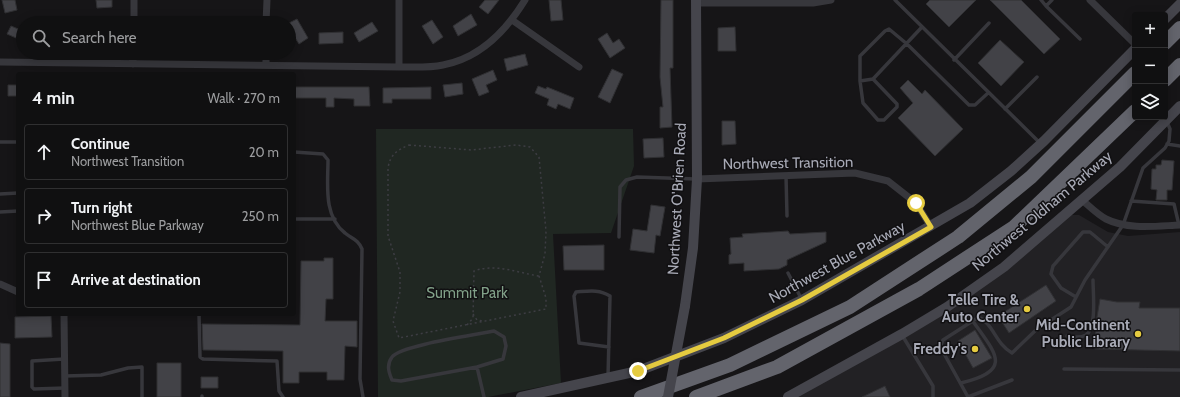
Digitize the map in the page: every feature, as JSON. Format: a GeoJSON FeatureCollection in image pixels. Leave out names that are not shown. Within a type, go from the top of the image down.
{"type":"FeatureCollection","features":[{"type":"Feature","properties":{"kind":"highway"},"geometry":{"type":"LineString","coordinates":[[1168,40],[1180,28]]}},
{"type":"Feature","properties":{"kind":"highway"},"geometry":{"type":"LineString","coordinates":[[1168,77],[1180,65]]}},
{"type":"Feature","properties":{"kind":"highway"},"geometry":{"type":"LineString","coordinates":[[641,397],[730,365],[850,307],[958,237],[1031,177],[1132,76]]}},
{"type":"Feature","properties":{"kind":"highway"},"geometry":{"type":"LineString","coordinates":[[696,397],[777,367],[919,290],[1014,227],[1132,114]]}},
{"type":"Feature","properties":{"kind":"street"},"geometry":{"type":"LineString","coordinates":[[134,0],[134,16]]}},
{"type":"Feature","properties":{"kind":"street"},"geometry":{"type":"LineString","coordinates":[[266,16],[267,0]]}},
{"type":"Feature","properties":{"kind":"street"},"geometry":{"type":"LineString","coordinates":[[399,0],[399,67]]}},
{"type":"Feature","properties":{"kind":"street"},"geometry":{"type":"LineString","coordinates":[[0,62],[399,67],[443,65],[470,56],[500,35],[525,0]]}},
{"type":"Feature","properties":{"kind":"street"},"geometry":{"type":"LineString","coordinates":[[696,2],[813,3],[831,0]]}},
{"type":"Feature","properties":{"kind":"street"},"geometry":{"type":"LineString","coordinates":[[1090,0],[1132,41]]}},
{"type":"Feature","properties":{"kind":"street","name":"Northwest O'Brien Road"},"geometry":{"type":"LineString","coordinates":[[668,397],[685,306],[693,248],[697,179],[696,2]]}},
{"type":"Feature","properties":{"kind":"street"},"geometry":{"type":"LineString","coordinates":[[1168,16],[1180,4]]}},
{"type":"Feature","properties":{"kind":"street"},"geometry":{"type":"LineString","coordinates":[[512,20],[580,66]]}},
{"type":"Feature","properties":{"kind":"street","name":"Northwest Blue Parkway"},"geometry":{"type":"LineString","coordinates":[[521,397],[638,371],[724,338],[802,300],[931,227],[970,203],[1011,171],[1040,144],[1132,52]]}},
{"type":"Feature","properties":{"kind":"street"},"geometry":{"type":"LineString","coordinates":[[266,60],[266,65]]}},
{"type":"Feature","properties":{"kind":"street","name":"Northwest Oldham Parkway"},"geometry":{"type":"LineString","coordinates":[[1168,118],[1180,106]]}},
{"type":"Feature","properties":{"kind":"street","name":"Northwest Oldham Parkway"},"geometry":{"type":"LineString","coordinates":[[788,397],[902,334],[947,307],[1004,268],[1120,167],[1166,120]]}},
{"type":"Feature","properties":{"kind":"street","name":"Northwest Transition"},"geometry":{"type":"LineString","coordinates":[[697,179],[855,173],[888,181],[916,203],[931,227]]}},
{"type":"Feature","properties":{"kind":"street"},"geometry":{"type":"LineString","coordinates":[[1082,200],[1106,219],[1123,225],[1180,225]]}},
{"type":"Feature","properties":{"kind":"street"},"geometry":{"type":"LineString","coordinates":[[0,284],[16,291]]}},
{"type":"Feature","properties":{"kind":"street"},"geometry":{"type":"LineString","coordinates":[[64,316],[65,397]]}},
{"type":"Feature","properties":{"kind":"lane"},"geometry":{"type":"LineString","coordinates":[[895,0],[1040,144]]}},
{"type":"Feature","properties":{"kind":"lane"},"geometry":{"type":"LineString","coordinates":[[898,4],[902,0]]}},
{"type":"Feature","properties":{"kind":"lane"},"geometry":{"type":"LineString","coordinates":[[1041,0],[1080,39]]}},
{"type":"Feature","properties":{"kind":"lane"},"geometry":{"type":"LineString","coordinates":[[1046,6],[1052,0]]}},
{"type":"Feature","properties":{"kind":"lane"},"geometry":{"type":"LineString","coordinates":[[954,60],[989,23]]}},
{"type":"Feature","properties":{"kind":"lane"},"geometry":{"type":"LineString","coordinates":[[860,81],[873,79],[922,27]]}},
{"type":"Feature","properties":{"kind":"lane"},"geometry":{"type":"LineString","coordinates":[[873,79],[897,104],[897,106],[884,120],[878,120],[865,107],[860,81],[859,58],[885,31],[892,30],[969,105],[976,105],[988,93]]}},
{"type":"Feature","properties":{"kind":"lane"},"geometry":{"type":"LineString","coordinates":[[1005,109],[1037,77]]}},
{"type":"Feature","properties":{"kind":"lane"},"geometry":{"type":"LineString","coordinates":[[1012,380],[968,397],[942,350],[941,345],[943,340],[972,320],[979,317],[985,320],[1002,347],[1012,353],[1037,330],[1071,307],[1085,280],[1123,225],[1143,168],[1167,144],[1170,135],[1166,120]]}},
{"type":"Feature","properties":{"kind":"lane"},"geometry":{"type":"LineString","coordinates":[[0,142],[16,142]]}},
{"type":"Feature","properties":{"kind":"lane"},"geometry":{"type":"LineString","coordinates":[[1167,144],[1180,146]]}},
{"type":"Feature","properties":{"kind":"lane"},"geometry":{"type":"LineString","coordinates":[[296,152],[323,154],[327,156],[329,209],[344,233],[359,242],[362,249],[360,379],[362,397]]}},
{"type":"Feature","properties":{"kind":"lane"},"geometry":{"type":"LineString","coordinates":[[786,176],[787,216]]}},
{"type":"Feature","properties":{"kind":"lane"},"geometry":{"type":"LineString","coordinates":[[619,237],[620,187],[626,180],[637,177],[697,179]]}},
{"type":"Feature","properties":{"kind":"lane"},"geometry":{"type":"LineString","coordinates":[[0,194],[16,194]]}},
{"type":"Feature","properties":{"kind":"lane"},"geometry":{"type":"LineString","coordinates":[[1131,201],[1174,204],[1180,225]]}},
{"type":"Feature","properties":{"kind":"lane"},"geometry":{"type":"LineString","coordinates":[[0,212],[16,211]]}},
{"type":"Feature","properties":{"kind":"lane"},"geometry":{"type":"LineString","coordinates":[[296,219],[335,219]]}},
{"type":"Feature","properties":{"kind":"lane"},"geometry":{"type":"LineString","coordinates":[[1076,297],[1061,288],[1052,274],[1053,266],[1083,232],[1090,232],[1108,247]]}},
{"type":"Feature","properties":{"kind":"lane"},"geometry":{"type":"LineString","coordinates":[[788,273],[802,300]]}},
{"type":"Feature","properties":{"kind":"lane"},"geometry":{"type":"LineString","coordinates":[[1067,336],[1082,337],[1087,335],[1093,319],[1093,280]]}},
{"type":"Feature","properties":{"kind":"lane"},"geometry":{"type":"LineString","coordinates":[[608,378],[609,347],[610,296],[597,290],[576,292],[574,296],[579,343],[609,347]]}},
{"type":"Feature","properties":{"kind":"lane"},"geometry":{"type":"LineString","coordinates":[[199,316],[200,357],[203,359],[276,361],[279,391],[283,397]]}},
{"type":"Feature","properties":{"kind":"lane"},"geometry":{"type":"LineString","coordinates":[[961,384],[986,375],[995,367],[996,359],[994,351],[972,320]]}},
{"type":"Feature","properties":{"kind":"lane"},"geometry":{"type":"LineString","coordinates":[[494,331],[504,337],[506,346],[503,359],[478,367],[401,381],[392,380],[388,373],[388,365],[392,357],[402,351],[449,339],[494,331]]}},
{"type":"Feature","properties":{"kind":"lane"},"geometry":{"type":"LineString","coordinates":[[902,334],[933,386],[933,397]]}},
{"type":"Feature","properties":{"kind":"lane"},"geometry":{"type":"LineString","coordinates":[[64,359],[32,361],[32,387],[34,389],[65,388]]}},
{"type":"Feature","properties":{"kind":"lane"},"geometry":{"type":"LineString","coordinates":[[65,376],[101,375],[128,368],[142,367],[142,397]]}},
{"type":"Feature","properties":{"kind":"lane"},"geometry":{"type":"LineString","coordinates":[[478,367],[484,397]]}},
{"type":"Feature","properties":{"kind":"lane"},"geometry":{"type":"LineString","coordinates":[[1064,369],[1180,370]]}},
{"type":"Feature","properties":{"kind":"path"},"geometry":{"type":"LineString","coordinates":[[409,145],[471,150],[516,145],[530,147],[539,157],[546,232],[545,254],[539,276],[546,298],[546,309],[485,321],[399,338],[393,321],[400,292],[400,272],[388,236],[388,168],[390,159],[398,150],[409,145]]}},
{"type":"Feature","properties":{"kind":"path"},"geometry":{"type":"LineString","coordinates":[[467,325],[473,314],[474,272],[480,269],[498,268],[539,276]]}},
{"type":"Feature","properties":{"kind":"path"},"geometry":{"type":"LineString","coordinates":[[473,314],[478,320],[485,321]]}},
{"type":"Feature","properties":{"kind":"shaded area"},"geometry":{"type":"Polygon","coordinates":[[[1071,215],[1079,215],[1108,232],[1128,236],[1180,232],[1180,397],[795,397],[927,322],[1071,215]]]}},
{"type":"Feature","properties":{"kind":"green space","name":"Summit Park"},"geometry":{"type":"Polygon","coordinates":[[[376,129],[633,129],[634,166],[611,233],[553,234],[561,383],[488,397],[378,397],[376,129]]]}},
{"type":"Feature","properties":{"kind":"building"},"geometry":{"type":"Polygon","coordinates":[[[2,0],[15,0],[17,10],[5,13],[2,0]]]}},
{"type":"Feature","properties":{"kind":"building"},"geometry":{"type":"Polygon","coordinates":[[[96,0],[112,0],[112,7],[97,8],[96,0]]]}},
{"type":"Feature","properties":{"kind":"building"},"geometry":{"type":"Polygon","coordinates":[[[485,0],[499,0],[488,14],[479,7],[485,0]]]}},
{"type":"Feature","properties":{"kind":"building"},"geometry":{"type":"Polygon","coordinates":[[[549,0],[561,0],[563,20],[551,21],[549,0]]]}},
{"type":"Feature","properties":{"kind":"building"},"geometry":{"type":"Polygon","coordinates":[[[661,0],[673,0],[673,68],[670,68],[672,127],[660,128],[660,107],[663,107],[660,77],[661,0]]]}},
{"type":"Feature","properties":{"kind":"building"},"geometry":{"type":"Polygon","coordinates":[[[930,0],[976,0],[949,27],[926,4],[930,0]]]}},
{"type":"Feature","properties":{"kind":"building"},"geometry":{"type":"Polygon","coordinates":[[[990,0],[1021,0],[1060,39],[1044,54],[990,0]]]}},
{"type":"Feature","properties":{"kind":"building"},"geometry":{"type":"Polygon","coordinates":[[[471,14],[477,25],[458,36],[453,26],[471,14]]]}},
{"type":"Feature","properties":{"kind":"building"},"geometry":{"type":"Polygon","coordinates":[[[296,20],[308,38],[299,44],[296,39],[296,20]]]}},
{"type":"Feature","properties":{"kind":"building"},"geometry":{"type":"Polygon","coordinates":[[[432,20],[443,37],[433,44],[422,26],[432,20]]]}},
{"type":"Feature","properties":{"kind":"building"},"geometry":{"type":"Polygon","coordinates":[[[372,22],[378,31],[359,42],[354,33],[372,22]]]}},
{"type":"Feature","properties":{"kind":"building"},"geometry":{"type":"Polygon","coordinates":[[[11,26],[16,28],[16,38],[7,34],[11,26]]]}},
{"type":"Feature","properties":{"kind":"building"},"geometry":{"type":"Polygon","coordinates":[[[735,27],[736,51],[718,51],[718,28],[735,27]]]}},
{"type":"Feature","properties":{"kind":"building"},"geometry":{"type":"Polygon","coordinates":[[[343,32],[343,43],[319,44],[319,33],[343,32]]]}},
{"type":"Feature","properties":{"kind":"building"},"geometry":{"type":"Polygon","coordinates":[[[607,33],[613,43],[619,39],[625,48],[610,58],[598,39],[607,33]]]}},
{"type":"Feature","properties":{"kind":"building"},"geometry":{"type":"Polygon","coordinates":[[[1000,40],[1024,62],[1001,86],[978,63],[1000,40]]]}},
{"type":"Feature","properties":{"kind":"building"},"geometry":{"type":"Polygon","coordinates":[[[525,54],[528,65],[507,71],[504,59],[525,54]]]}},
{"type":"Feature","properties":{"kind":"building"},"geometry":{"type":"Polygon","coordinates":[[[612,69],[623,74],[610,103],[598,97],[612,69]]]}},
{"type":"Feature","properties":{"kind":"building"},"geometry":{"type":"Polygon","coordinates":[[[493,70],[497,80],[486,85],[489,92],[479,96],[472,79],[493,70]]]}},
{"type":"Feature","properties":{"kind":"building"},"geometry":{"type":"Polygon","coordinates":[[[908,80],[922,94],[925,90],[963,129],[935,156],[898,118],[913,103],[900,88],[908,80]]]}},
{"type":"Feature","properties":{"kind":"building"},"geometry":{"type":"Polygon","coordinates":[[[462,83],[463,94],[445,97],[443,85],[462,83]]]}},
{"type":"Feature","properties":{"kind":"building"},"geometry":{"type":"Polygon","coordinates":[[[8,85],[16,85],[16,96],[8,96],[8,85]]]}},
{"type":"Feature","properties":{"kind":"building"},"geometry":{"type":"Polygon","coordinates":[[[538,86],[546,89],[547,87],[574,98],[570,109],[558,104],[556,109],[547,105],[549,99],[535,93],[538,86]]]}},
{"type":"Feature","properties":{"kind":"building"},"geometry":{"type":"Polygon","coordinates":[[[296,87],[369,87],[370,106],[354,106],[354,99],[334,98],[334,107],[326,107],[326,98],[296,98],[296,87]]]}},
{"type":"Feature","properties":{"kind":"building"},"geometry":{"type":"Polygon","coordinates":[[[431,87],[431,99],[392,99],[392,103],[383,103],[383,88],[431,87]]]}},
{"type":"Feature","properties":{"kind":"building"},"geometry":{"type":"Polygon","coordinates":[[[722,121],[735,121],[736,144],[722,145],[722,121]]]}},
{"type":"Feature","properties":{"kind":"building"},"geometry":{"type":"Polygon","coordinates":[[[663,138],[664,157],[644,158],[643,139],[663,138]]]}},
{"type":"Feature","properties":{"kind":"building"},"geometry":{"type":"Polygon","coordinates":[[[1162,160],[1174,161],[1172,190],[1167,190],[1167,200],[1156,200],[1157,190],[1151,189],[1152,169],[1156,169],[1156,165],[1161,165],[1162,160]]]}},
{"type":"Feature","properties":{"kind":"building"},"geometry":{"type":"Polygon","coordinates":[[[651,205],[665,207],[660,236],[656,235],[654,253],[630,250],[633,229],[647,231],[651,205]]]}},
{"type":"Feature","properties":{"kind":"building"},"geometry":{"type":"Polygon","coordinates":[[[788,231],[790,234],[826,232],[826,242],[787,260],[787,265],[779,269],[744,271],[744,263],[729,264],[729,255],[731,254],[730,238],[743,237],[742,234],[788,231]]]}},
{"type":"Feature","properties":{"kind":"building"},"geometry":{"type":"Polygon","coordinates":[[[604,245],[604,270],[564,270],[563,246],[604,245]]]}},
{"type":"Feature","properties":{"kind":"building"},"geometry":{"type":"Polygon","coordinates":[[[324,258],[333,258],[333,299],[326,299],[325,321],[357,321],[357,347],[345,346],[344,380],[327,380],[327,372],[299,372],[299,383],[283,383],[283,351],[203,350],[202,324],[300,325],[301,261],[324,261],[324,258]]]}},
{"type":"Feature","properties":{"kind":"building","name":"Telle Tire & Auto Center"},"geometry":{"type":"Polygon","coordinates":[[[1046,285],[1056,301],[1009,333],[998,316],[1046,285]]]}},
{"type":"Feature","properties":{"kind":"building","name":"Mid-Continent Public Library"},"geometry":{"type":"Polygon","coordinates":[[[1100,299],[1117,302],[1140,302],[1139,308],[1180,308],[1180,351],[1095,349],[1096,323],[1100,299]]]}},
{"type":"Feature","properties":{"kind":"building"},"geometry":{"type":"Polygon","coordinates":[[[51,316],[52,337],[15,338],[15,317],[51,316]]]}},
{"type":"Feature","properties":{"kind":"building","name":"Freddy's"},"geometry":{"type":"Polygon","coordinates":[[[975,330],[992,358],[973,368],[958,341],[975,330]]]}},
{"type":"Feature","properties":{"kind":"building"},"geometry":{"type":"Polygon","coordinates":[[[0,343],[10,344],[10,397],[0,397],[0,343]]]}},
{"type":"Feature","properties":{"kind":"building"},"geometry":{"type":"Polygon","coordinates":[[[157,363],[181,363],[181,397],[157,397],[157,363]]]}},
{"type":"Feature","properties":{"kind":"building"},"geometry":{"type":"Polygon","coordinates":[[[201,377],[218,377],[218,388],[201,388],[201,377]]]}},
{"type":"Feature","properties":{"kind":"building"},"geometry":{"type":"Polygon","coordinates":[[[885,386],[890,397],[862,397],[885,386]]]}},
{"type":"Feature","properties":{"kind":"place","name":"Telle Tire & Auto Center"},"geometry":{"type":"Point","coordinates":[1027,309]}},
{"type":"Feature","properties":{"kind":"place","name":"Mid-Continent Public Library"},"geometry":{"type":"Point","coordinates":[1138,334]}},
{"type":"Feature","properties":{"kind":"place","name":"Freddy's"},"geometry":{"type":"Point","coordinates":[975,349]}},
{"type":"Feature","properties":{"kind":"route"},"geometry":{"type":"LineString","coordinates":[[638,371],[724,338],[802,300],[931,227],[916,203]]}}]}
